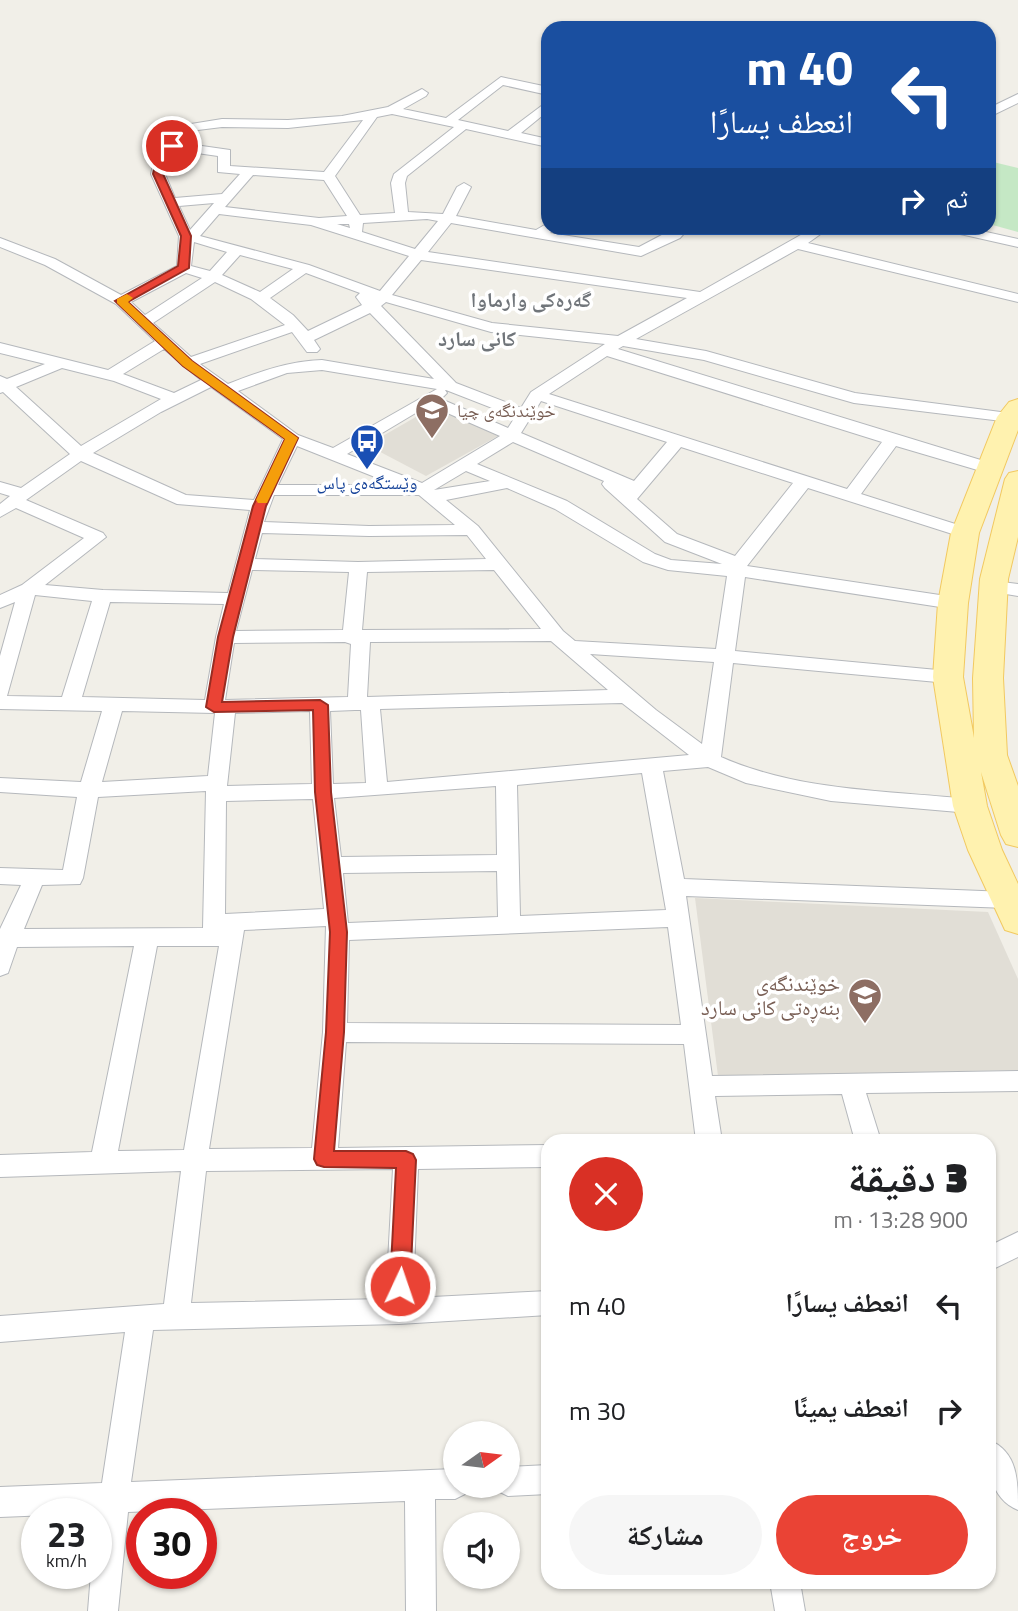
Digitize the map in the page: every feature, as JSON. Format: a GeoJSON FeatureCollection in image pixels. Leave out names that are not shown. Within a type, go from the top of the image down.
{"type":"FeatureCollection","features":[{"type":"Feature","properties":{"kind":"main road"},"geometry":{"type":"LineString","coordinates":[[1014,412],[1003,493],[1006,589],[988,678],[991,755],[1018,835]]}},
{"type":"Feature","properties":{"kind":"main road"},"geometry":{"type":"LineString","coordinates":[[1003,493],[965,533],[953,603],[948,677],[971,806],[985,850],[1013,911]]}},
{"type":"Feature","properties":{"kind":"street"},"geometry":{"type":"LineString","coordinates":[[448,122],[502,81],[541,89]]}},
{"type":"Feature","properties":{"kind":"street"},"geometry":{"type":"LineString","coordinates":[[184,268],[188,239],[158,174],[160,165],[172,146],[188,130],[206,125],[314,123],[373,114],[392,110],[422,93]]}},
{"type":"Feature","properties":{"kind":"street"},"geometry":{"type":"LineString","coordinates":[[996,109],[1018,98]]}},
{"type":"Feature","properties":{"kind":"street"},"geometry":{"type":"LineString","coordinates":[[392,110],[541,141]]}},
{"type":"Feature","properties":{"kind":"street"},"geometry":{"type":"LineString","coordinates":[[511,135],[541,111]]}},
{"type":"Feature","properties":{"kind":"street"},"geometry":{"type":"LineString","coordinates":[[328,176],[373,114]]}},
{"type":"Feature","properties":{"kind":"street"},"geometry":{"type":"LineString","coordinates":[[402,215],[398,183],[401,174],[464,125]]}},
{"type":"Feature","properties":{"kind":"street"},"geometry":{"type":"LineString","coordinates":[[172,146],[225,153],[223,169],[328,176]]}},
{"type":"Feature","properties":{"kind":"street"},"geometry":{"type":"LineString","coordinates":[[188,239],[249,172]]}},
{"type":"Feature","properties":{"kind":"street"},"geometry":{"type":"LineString","coordinates":[[328,176],[356,220],[358,237]]}},
{"type":"Feature","properties":{"kind":"street"},"geometry":{"type":"LineString","coordinates":[[188,363],[301,332],[378,302],[448,218],[464,187]]}},
{"type":"Feature","properties":{"kind":"street"},"geometry":{"type":"LineString","coordinates":[[173,202],[226,198]]}},
{"type":"Feature","properties":{"kind":"street"},"geometry":{"type":"LineString","coordinates":[[216,210],[313,221],[402,215],[448,218],[541,231]]}},
{"type":"Feature","properties":{"kind":"street"},"geometry":{"type":"LineString","coordinates":[[313,221],[419,255],[700,296]]}},
{"type":"Feature","properties":{"kind":"street"},"geometry":{"type":"LineString","coordinates":[[561,235],[641,253],[675,235]]}},
{"type":"Feature","properties":{"kind":"street"},"geometry":{"type":"LineString","coordinates":[[619,341],[811,235]]}},
{"type":"Feature","properties":{"kind":"street"},"geometry":{"type":"LineString","coordinates":[[983,235],[1018,243]]}},
{"type":"Feature","properties":{"kind":"street"},"geometry":{"type":"LineString","coordinates":[[188,239],[237,249],[352,285],[378,302],[450,386]]}},
{"type":"Feature","properties":{"kind":"street"},"geometry":{"type":"LineString","coordinates":[[0,242],[50,262],[121,301],[188,363],[292,438],[428,494],[472,530],[562,641],[709,760],[746,776],[831,794],[971,806]]}},
{"type":"Feature","properties":{"kind":"street"},"geometry":{"type":"LineString","coordinates":[[796,244],[1018,298]]}},
{"type":"Feature","properties":{"kind":"street"},"geometry":{"type":"LineString","coordinates":[[144,322],[214,276],[237,249]]}},
{"type":"Feature","properties":{"kind":"street"},"geometry":{"type":"LineString","coordinates":[[121,301],[184,268],[214,276],[261,298],[301,332],[322,366]]}},
{"type":"Feature","properties":{"kind":"street"},"geometry":{"type":"LineString","coordinates":[[261,298],[304,268]]}},
{"type":"Feature","properties":{"kind":"street"},"geometry":{"type":"LineString","coordinates":[[378,302],[491,327],[601,344],[836,423],[893,439],[1003,493]]}},
{"type":"Feature","properties":{"kind":"street"},"geometry":{"type":"LineString","coordinates":[[428,494],[511,436],[537,395],[601,344],[619,341],[706,356],[854,398],[1014,412]]}},
{"type":"Feature","properties":{"kind":"street"},"geometry":{"type":"LineString","coordinates":[[109,376],[164,342]]}},
{"type":"Feature","properties":{"kind":"street"},"geometry":{"type":"LineString","coordinates":[[0,348],[109,376],[173,398]]}},
{"type":"Feature","properties":{"kind":"street"},"geometry":{"type":"LineString","coordinates":[[59,364],[2,385],[80,454],[183,500],[428,494],[507,483]]}},
{"type":"Feature","properties":{"kind":"street"},"geometry":{"type":"LineString","coordinates":[[12,502],[80,454],[173,398],[301,366],[322,366],[450,386],[524,415]]}},
{"type":"Feature","properties":{"kind":"street"},"geometry":{"type":"LineString","coordinates":[[332,456],[450,386]]}},
{"type":"Feature","properties":{"kind":"street"},"geometry":{"type":"LineString","coordinates":[[537,395],[965,533]]}},
{"type":"Feature","properties":{"kind":"street"},"geometry":{"type":"LineString","coordinates":[[836,423],[854,398]]}},
{"type":"Feature","properties":{"kind":"street"},"geometry":{"type":"LineString","coordinates":[[430,400],[599,473],[633,494],[671,538],[737,568]]}},
{"type":"Feature","properties":{"kind":"street"},"geometry":{"type":"LineString","coordinates":[[176,1316],[195,1159],[217,932],[217,788],[225,637],[263,498],[292,438]]}},
{"type":"Feature","properties":{"kind":"street"},"geometry":{"type":"LineString","coordinates":[[850,496],[893,439]]}},
{"type":"Feature","properties":{"kind":"street"},"geometry":{"type":"LineString","coordinates":[[633,494],[676,442]]}},
{"type":"Feature","properties":{"kind":"street"},"geometry":{"type":"LineString","coordinates":[[467,465],[561,505],[649,558],[680,567],[737,568],[953,603]]}},
{"type":"Feature","properties":{"kind":"street"},"geometry":{"type":"LineString","coordinates":[[709,760],[737,568],[804,481]]}},
{"type":"Feature","properties":{"kind":"street"},"geometry":{"type":"LineString","coordinates":[[0,487],[12,502],[97,537],[28,589],[0,602]]}},
{"type":"Feature","properties":{"kind":"street"},"geometry":{"type":"LineString","coordinates":[[255,527],[369,531],[472,530]]}},
{"type":"Feature","properties":{"kind":"street"},"geometry":{"type":"LineString","coordinates":[[244,564],[358,568],[499,564]]}},
{"type":"Feature","properties":{"kind":"street"},"geometry":{"type":"LineString","coordinates":[[358,568],[356,638],[377,790]]}},
{"type":"Feature","properties":{"kind":"street"},"geometry":{"type":"LineString","coordinates":[[28,589],[103,596],[235,599]]}},
{"type":"Feature","properties":{"kind":"street"},"geometry":{"type":"LineString","coordinates":[[0,691],[7,632],[28,589]]}},
{"type":"Feature","properties":{"kind":"street"},"geometry":{"type":"LineString","coordinates":[[70,704],[103,596]]}},
{"type":"Feature","properties":{"kind":"street"},"geometry":{"type":"LineString","coordinates":[[225,637],[562,641],[948,677]]}},
{"type":"Feature","properties":{"kind":"street"},"geometry":{"type":"LineString","coordinates":[[0,702],[220,707],[628,696]]}},
{"type":"Feature","properties":{"kind":"street"},"geometry":{"type":"LineString","coordinates":[[0,876],[72,878],[89,790],[114,705]]}},
{"type":"Feature","properties":{"kind":"street"},"geometry":{"type":"LineString","coordinates":[[320,705],[323,792],[338,925],[335,1032],[324,1159]]}},
{"type":"Feature","properties":{"kind":"street"},"geometry":{"type":"LineString","coordinates":[[0,785],[89,790],[217,788],[323,792],[377,790],[709,760]]}},
{"type":"Feature","properties":{"kind":"street"},"geometry":{"type":"LineString","coordinates":[[651,764],[679,918],[708,1134]]}},
{"type":"Feature","properties":{"kind":"street"},"geometry":{"type":"LineString","coordinates":[[506,778],[509,925]]}},
{"type":"Feature","properties":{"kind":"street"},"geometry":{"type":"LineString","coordinates":[[333,865],[508,863]]}},
{"type":"Feature","properties":{"kind":"street"},"geometry":{"type":"LineString","coordinates":[[0,967],[4,939],[35,877]]}},
{"type":"Feature","properties":{"kind":"street"},"geometry":{"type":"LineString","coordinates":[[674,887],[1013,911]]}},
{"type":"Feature","properties":{"kind":"street"},"geometry":{"type":"LineString","coordinates":[[4,939],[148,938],[338,925],[509,925],[679,918]]}},
{"type":"Feature","properties":{"kind":"street"},"geometry":{"type":"LineString","coordinates":[[103,1161],[148,938]]}},
{"type":"Feature","properties":{"kind":"street"},"geometry":{"type":"LineString","coordinates":[[335,1032],[694,1035]]}},
{"type":"Feature","properties":{"kind":"street"},"geometry":{"type":"LineString","coordinates":[[701,1086],[1018,1081]]}},
{"type":"Feature","properties":{"kind":"street"},"geometry":{"type":"LineString","coordinates":[[852,1084],[866,1134]]}},
{"type":"Feature","properties":{"kind":"street"},"geometry":{"type":"LineString","coordinates":[[0,1166],[195,1159],[406,1160],[541,1156]]}},
{"type":"Feature","properties":{"kind":"street"},"geometry":{"type":"LineString","coordinates":[[398,1311],[406,1160]]}},
{"type":"Feature","properties":{"kind":"street"},"geometry":{"type":"LineString","coordinates":[[996,1255],[1018,1244]]}},
{"type":"Feature","properties":{"kind":"street"},"geometry":{"type":"LineString","coordinates":[[0,1329],[176,1316],[398,1311],[541,1303]]}},
{"type":"Feature","properties":{"kind":"street"},"geometry":{"type":"LineString","coordinates":[[103,1611],[114,1498],[141,1318]]}},
{"type":"Feature","properties":{"kind":"street"},"geometry":{"type":"LineString","coordinates":[[520,1480],[541,1479]]}},
{"type":"Feature","properties":{"kind":"street"},"geometry":{"type":"LineString","coordinates":[[0,1502],[443,1485]]}},
{"type":"Feature","properties":{"kind":"street"},"geometry":{"type":"LineString","coordinates":[[419,1486],[421,1611]]}},
{"type":"Feature","properties":{"kind":"street"},"geometry":{"type":"LineString","coordinates":[[786,1589],[790,1611]]}},
{"type":"Feature","properties":{"kind":"shaded area","name":"خوێندنگەی چیا"},"geometry":{"type":"Polygon","coordinates":[[[435,406],[498,436],[426,476],[367,445],[435,406]]]}},
{"type":"Feature","properties":{"kind":"shaded area","name":"خوێندنگەی بنەڕەتی کانی سارد"},"geometry":{"type":"Polygon","coordinates":[[[695,898],[988,912],[1018,979],[1018,1070],[718,1076],[695,898]]]}},
{"type":"Feature","properties":{"kind":"green space"},"geometry":{"type":"Polygon","coordinates":[[[996,163],[1018,168],[1018,232],[996,226],[996,163]]]}},
{"type":"Feature","properties":{"kind":"slow traffic"},"geometry":{"type":"LineString","coordinates":[[127,298],[121,301],[188,363],[292,438],[262,500]]}},
{"type":"Feature","properties":{"kind":"place","name":"خوێندنگەی چیا"},"geometry":{"type":"Point","coordinates":[432,440]}},
{"type":"Feature","properties":{"kind":"place","name":"وێستگەەی پاس"},"geometry":{"type":"Point","coordinates":[367,471]}},
{"type":"Feature","properties":{"kind":"place","name":"خوێندنگەی بنەڕەتی کانی سارد"},"geometry":{"type":"Point","coordinates":[865,1025]}},
{"type":"Feature","properties":{"kind":"district","name":"گەرەکی وارماوا"},"geometry":{"type":"Point","coordinates":[531,299]}},
{"type":"Feature","properties":{"kind":"district","name":"کانی سارد"},"geometry":{"type":"Point","coordinates":[477,338]}},
{"type":"Feature","properties":{"kind":"route"},"geometry":{"type":"LineString","coordinates":[[172,146],[160,165],[158,174],[173,202],[186,236],[184,268],[121,301],[188,363],[292,438],[260,506],[225,637],[214,707],[320,705],[323,792],[333,865],[338,932],[335,1032],[324,1159],[406,1160],[400,1286]]}}]}
